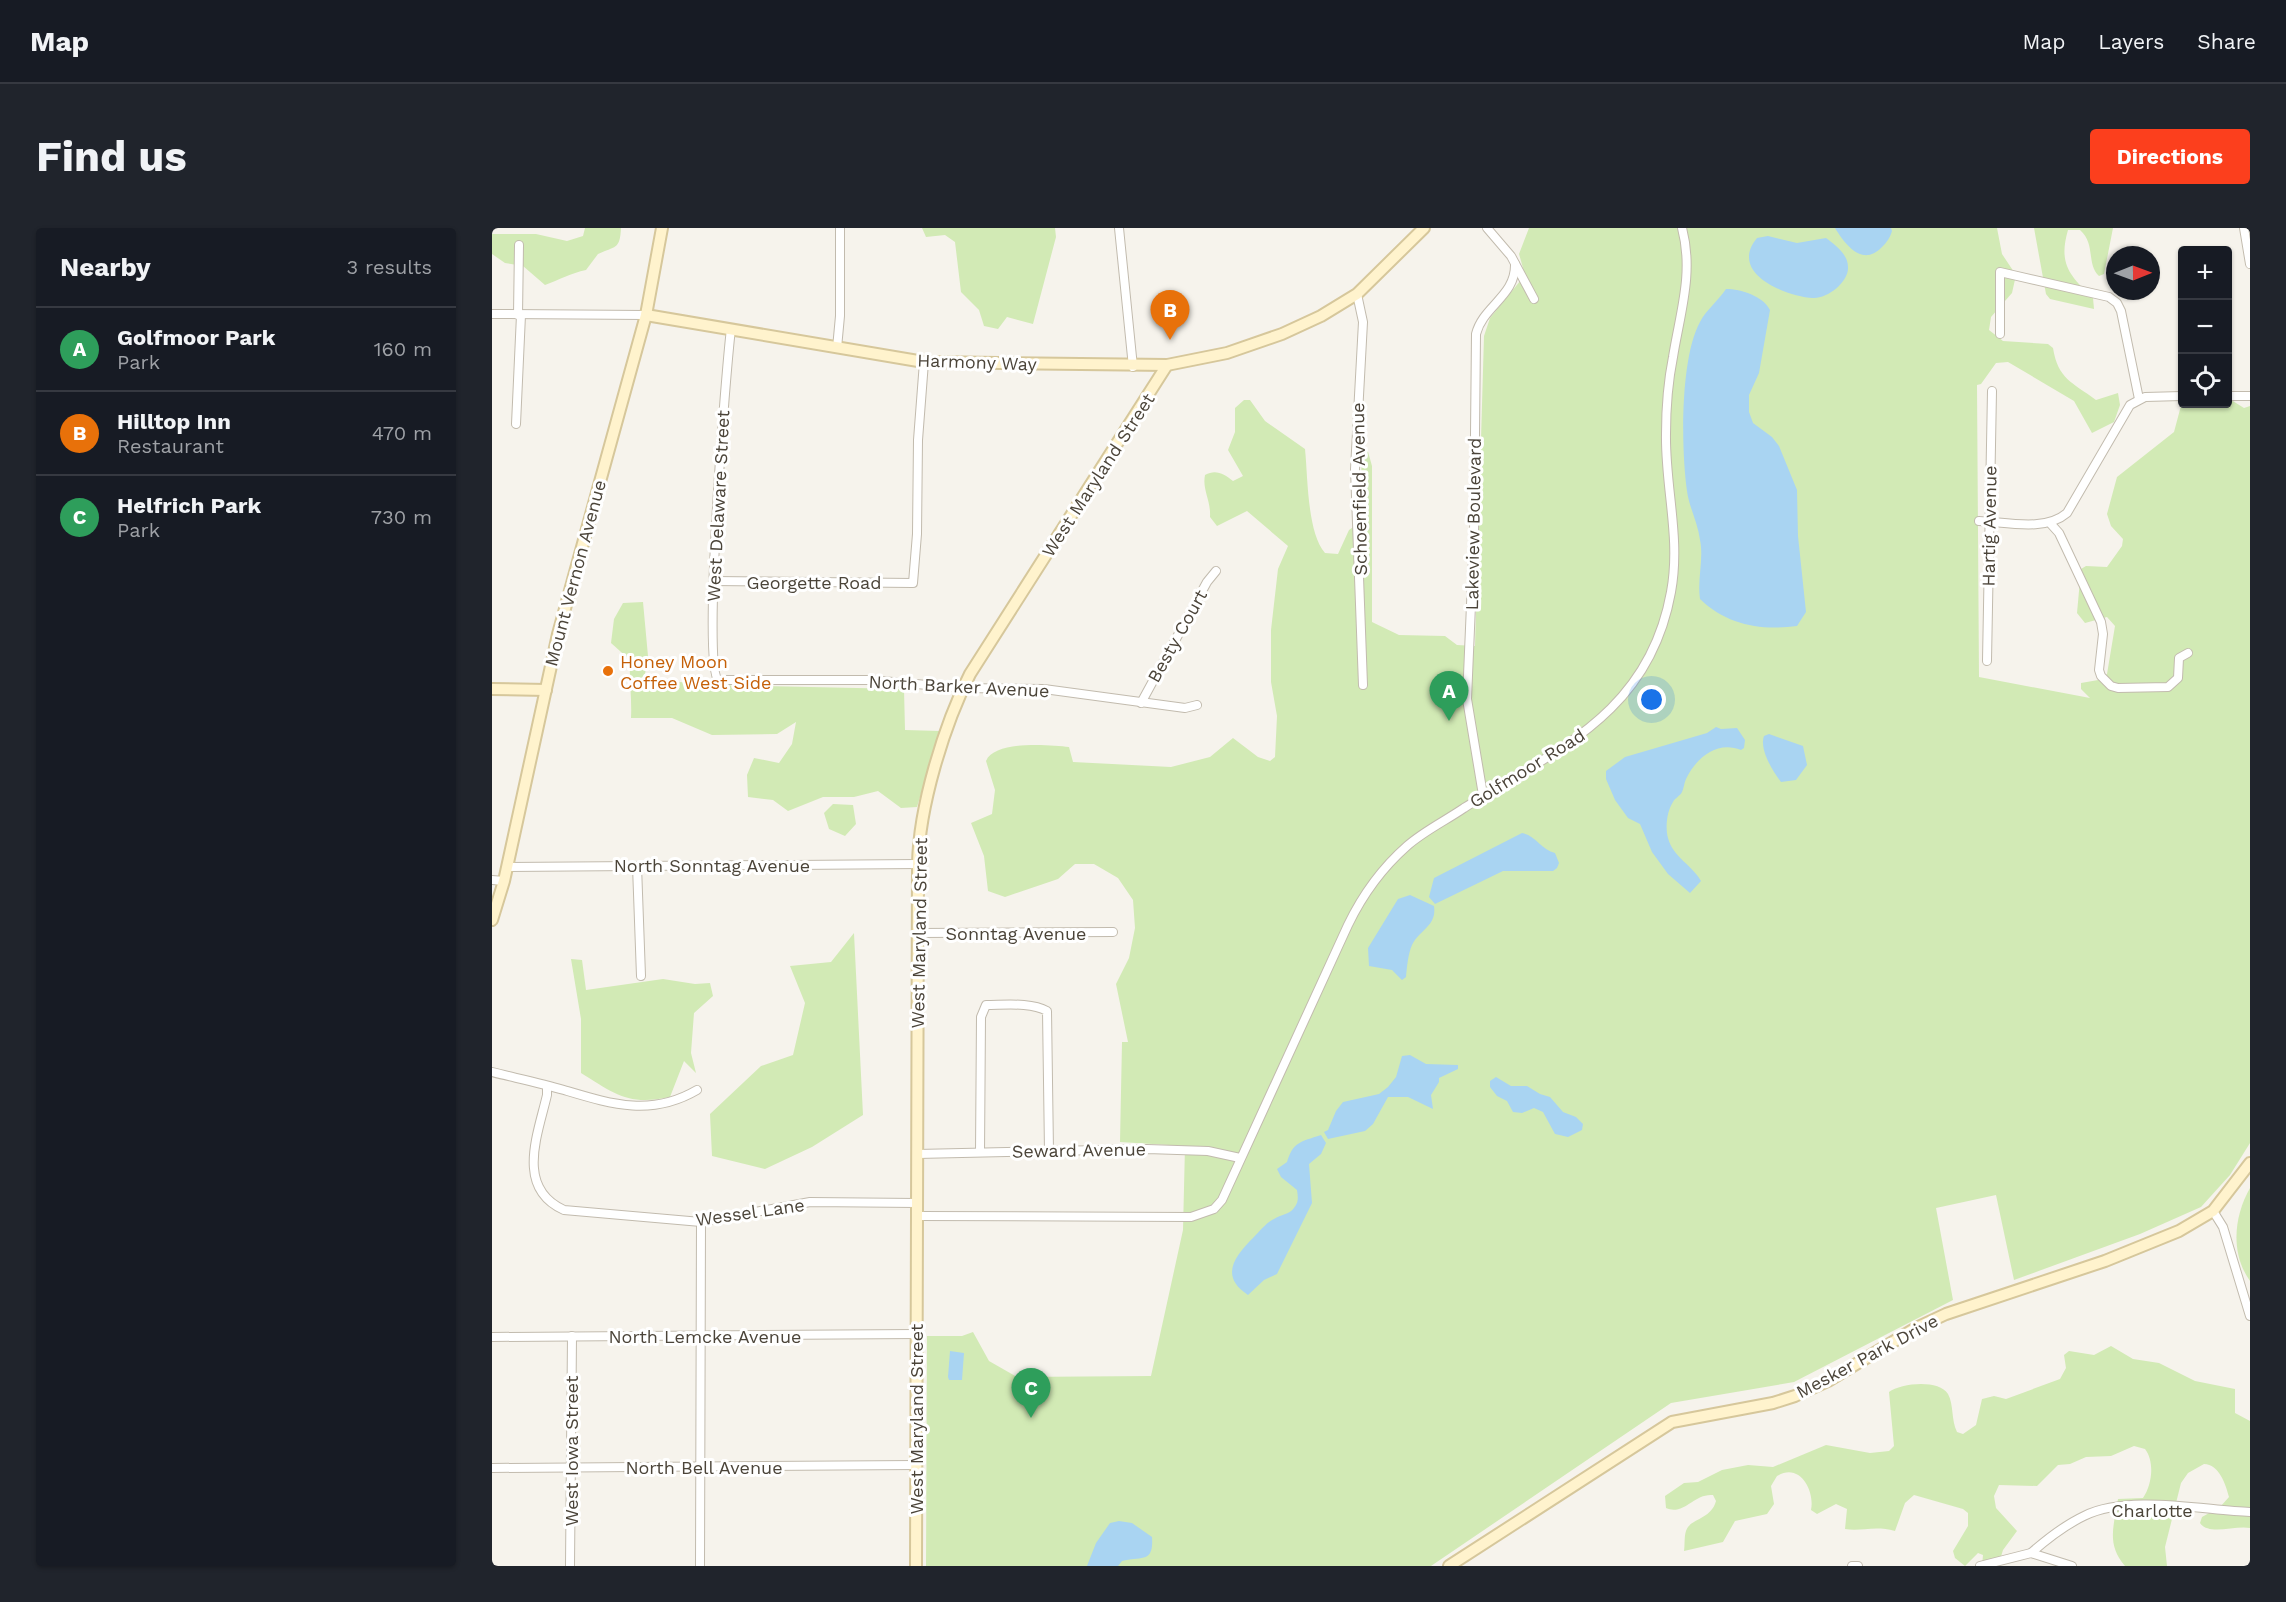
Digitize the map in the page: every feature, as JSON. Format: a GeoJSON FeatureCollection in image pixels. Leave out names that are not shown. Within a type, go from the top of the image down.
{"type":"FeatureCollection","features":[{"type":"Feature","properties":{"kind":"street","name":"Mount Vernon Avenue"},"geometry":{"type":"LineString","coordinates":[[492,920],[498,880],[507,867],[546,690],[585,530],[646,315],[662,228]]}},
{"type":"Feature","properties":{"kind":"street"},"geometry":{"type":"LineString","coordinates":[[837,348],[840,316],[840,228]]}},
{"type":"Feature","properties":{"kind":"street","name":"West Maryland Street"},"geometry":{"type":"LineString","coordinates":[[1119,228],[1133,367]]}},
{"type":"Feature","properties":{"kind":"street","name":"Harmony Way"},"geometry":{"type":"LineString","coordinates":[[492,314],[646,315],[924,362],[1133,367],[1167,365],[1227,353],[1282,334],[1321,316],[1357,294],[1424,228]]}},
{"type":"Feature","properties":{"kind":"street"},"geometry":{"type":"LineString","coordinates":[[1487,228],[1515,264],[1534,299]]}},
{"type":"Feature","properties":{"kind":"street","name":"Golfmoor Road"},"geometry":{"type":"LineString","coordinates":[[917,1216],[1191,1217],[1204,1214],[1222,1200],[1348,925],[1373,884],[1407,846],[1484,795],[1573,742],[1606,715],[1639,673],[1662,625],[1674,573],[1675,539],[1666,434],[1669,383],[1688,276],[1682,228]]}},
{"type":"Feature","properties":{"kind":"street"},"geometry":{"type":"LineString","coordinates":[[2244,228],[2250,264]]}},
{"type":"Feature","properties":{"kind":"street"},"geometry":{"type":"LineString","coordinates":[[516,424],[520,315],[519,245]]}},
{"type":"Feature","properties":{"kind":"street","name":"Lakeview Boulevard"},"geometry":{"type":"LineString","coordinates":[[1484,795],[1467,699],[1474,534],[1476,334],[1484,318],[1508,292],[1514,278],[1515,264]]}},
{"type":"Feature","properties":{"kind":"street"},"geometry":{"type":"LineString","coordinates":[[2000,334],[2000,272],[2103,295],[2114,300],[2121,311],[2139,399]]}},
{"type":"Feature","properties":{"kind":"street","name":"Schoenfield Avenue"},"geometry":{"type":"LineString","coordinates":[[1357,294],[1363,322],[1355,469],[1364,686]]}},
{"type":"Feature","properties":{"kind":"street","name":"West Delaware Street"},"geometry":{"type":"LineString","coordinates":[[720,680],[714,673],[714,581],[721,430],[731,329]]}},
{"type":"Feature","properties":{"kind":"street","name":"Georgette Road"},"geometry":{"type":"LineString","coordinates":[[714,581],[913,582],[917,534],[918,430],[924,362]]}},
{"type":"Feature","properties":{"kind":"street","name":"West Maryland Street"},"geometry":{"type":"LineString","coordinates":[[915,1566],[918,864],[922,812],[962,688],[994,634],[1167,365]]}},
{"type":"Feature","properties":{"kind":"street","name":"Hartig Avenue"},"geometry":{"type":"LineString","coordinates":[[1987,662],[1992,391]]}},
{"type":"Feature","properties":{"kind":"street"},"geometry":{"type":"LineString","coordinates":[[1979,521],[2050,524],[2067,513],[2130,405],[2139,399],[2178,396]]}},
{"type":"Feature","properties":{"kind":"street"},"geometry":{"type":"LineString","coordinates":[[2232,396],[2250,396]]}},
{"type":"Feature","properties":{"kind":"street"},"geometry":{"type":"LineString","coordinates":[[2050,524],[2059,533],[2101,622],[2103,647],[2099,670],[2106,682],[2118,688],[2168,687],[2178,678],[2180,658],[2188,653]]}},
{"type":"Feature","properties":{"kind":"street","name":"Besty Court"},"geometry":{"type":"LineString","coordinates":[[1141,703],[1207,582],[1216,571]]}},
{"type":"Feature","properties":{"kind":"street","name":"North Barker Avenue"},"geometry":{"type":"LineString","coordinates":[[720,680],[881,681],[962,688],[1044,689],[1185,708],[1197,705]]}},
{"type":"Feature","properties":{"kind":"street"},"geometry":{"type":"LineString","coordinates":[[492,689],[546,690]]}},
{"type":"Feature","properties":{"kind":"street","name":"North Sonntag Avenue"},"geometry":{"type":"LineString","coordinates":[[507,867],[918,864]]}},
{"type":"Feature","properties":{"kind":"street"},"geometry":{"type":"LineString","coordinates":[[637,866],[641,976]]}},
{"type":"Feature","properties":{"kind":"street","name":"Sonntag Avenue"},"geometry":{"type":"LineString","coordinates":[[918,933],[1113,932]]}},
{"type":"Feature","properties":{"kind":"street"},"geometry":{"type":"LineString","coordinates":[[980,1152],[981,1017],[987,1005],[1032,1007],[1047,1011],[1049,1151]]}},
{"type":"Feature","properties":{"kind":"street"},"geometry":{"type":"LineString","coordinates":[[492,1072],[625,1107],[643,1108],[676,1101],[697,1090]]}},
{"type":"Feature","properties":{"kind":"street","name":"Wessel Lane"},"geometry":{"type":"LineString","coordinates":[[547,1086],[547,1095],[532,1155],[533,1172],[547,1199],[564,1210],[701,1222],[810,1202],[917,1203]]}},
{"type":"Feature","properties":{"kind":"street","name":"Seward Avenue"},"geometry":{"type":"LineString","coordinates":[[917,1154],[1208,1151],[1240,1158]]}},
{"type":"Feature","properties":{"kind":"street","name":"Mesker Park Drive"},"geometry":{"type":"LineString","coordinates":[[1449,1566],[1672,1422],[1773,1403],[1795,1396],[1828,1381],[1937,1318],[2135,1250],[2179,1231],[2213,1211],[2250,1163]]}},
{"type":"Feature","properties":{"kind":"street"},"geometry":{"type":"LineString","coordinates":[[2213,1211],[2223,1227],[2250,1316]]}},
{"type":"Feature","properties":{"kind":"street"},"geometry":{"type":"LineString","coordinates":[[700,1566],[701,1222]]}},
{"type":"Feature","properties":{"kind":"street","name":"North Lemcke Avenue"},"geometry":{"type":"LineString","coordinates":[[492,1337],[917,1334]]}},
{"type":"Feature","properties":{"kind":"street","name":"West Iowa Street"},"geometry":{"type":"LineString","coordinates":[[570,1566],[572,1336]]}},
{"type":"Feature","properties":{"kind":"street","name":"North Bell Avenue"},"geometry":{"type":"LineString","coordinates":[[492,1468],[916,1466]]}},
{"type":"Feature","properties":{"kind":"street","name":"Charlotte"},"geometry":{"type":"LineString","coordinates":[[2031,1553],[2084,1516],[2108,1508],[2162,1506],[2250,1512]]}},
{"type":"Feature","properties":{"kind":"street"},"geometry":{"type":"LineString","coordinates":[[1980,1566],[2031,1553],[2072,1566]]}},
{"type":"Feature","properties":{"kind":"street"},"geometry":{"type":"LineString","coordinates":[[1852,1566],[1858,1566]]}},
{"type":"Feature","properties":{"kind":"green space"},"geometry":{"type":"Polygon","coordinates":[[[585,228],[621,228],[618,244],[598,254],[586,270],[545,285],[523,266],[505,263],[492,254],[492,234],[536,234],[567,241],[583,236],[585,228]]]}},
{"type":"Feature","properties":{"kind":"green space"},"geometry":{"type":"Polygon","coordinates":[[[922,228],[1055,228],[1056,237],[1033,324],[1007,317],[998,329],[984,326],[979,310],[961,292],[955,242],[945,235],[926,237],[922,228]]]}},
{"type":"Feature","properties":{"kind":"green space"},"geometry":{"type":"Polygon","coordinates":[[[1529,228],[1997,228],[2002,254],[2016,275],[2012,293],[1991,317],[1989,330],[2003,341],[2048,344],[2053,348],[2058,367],[2067,379],[2096,400],[2118,393],[2120,405],[2114,422],[2092,433],[2074,401],[2008,362],[1996,363],[1981,384],[1977,385],[1979,677],[2090,698],[2081,689],[2081,683],[2104,679],[2107,674],[2115,626],[2107,617],[2085,623],[2077,613],[2081,569],[2086,566],[2107,567],[2122,546],[2123,539],[2111,526],[2107,514],[2117,477],[2174,432],[2180,408],[2232,408],[2232,400],[2244,408],[2250,406],[2250,1143],[2230,1175],[2201,1207],[2140,1234],[2014,1280],[1996,1195],[1936,1208],[1953,1300],[1794,1382],[1671,1403],[1431,1566],[926,1566],[927,1336],[962,1336],[973,1332],[989,1361],[1017,1377],[1151,1376],[1183,1230],[1185,1146],[1120,1142],[1122,1042],[1128,1042],[1116,984],[1129,958],[1135,928],[1133,900],[1118,878],[1094,864],[1075,864],[1058,879],[1005,897],[988,891],[984,856],[971,823],[992,814],[995,790],[986,761],[991,754],[1011,747],[1049,745],[1069,747],[1073,762],[1171,767],[1210,757],[1233,738],[1258,757],[1270,761],[1275,757],[1277,716],[1271,682],[1271,630],[1278,569],[1288,546],[1247,511],[1217,526],[1210,517],[1205,486],[1205,475],[1209,473],[1220,473],[1233,481],[1243,476],[1228,450],[1235,432],[1235,408],[1244,400],[1250,400],[1265,421],[1305,449],[1312,519],[1319,544],[1325,553],[1338,554],[1349,530],[1363,520],[1361,458],[1367,448],[1372,466],[1372,622],[1399,635],[1445,636],[1457,645],[1475,646],[1484,336],[1490,318],[1525,275],[1519,254],[1529,228]]]}},
{"type":"Feature","properties":{"kind":"green space"},"geometry":{"type":"Polygon","coordinates":[[[2034,228],[2113,228],[2109,246],[2106,246],[2104,274],[2099,276],[2093,266],[2088,241],[2080,230],[2068,230],[2065,242],[2065,261],[2068,268],[2072,276],[2093,298],[2094,309],[2050,299],[2046,294],[2034,228]]]}},
{"type":"Feature","properties":{"kind":"green space"},"geometry":{"type":"Polygon","coordinates":[[[643,602],[648,656],[643,686],[670,681],[710,685],[904,689],[905,730],[940,731],[917,807],[901,808],[878,791],[854,797],[823,797],[788,811],[773,800],[748,797],[747,775],[754,758],[779,763],[792,744],[796,722],[777,734],[712,735],[672,718],[631,718],[630,660],[611,643],[614,619],[623,603],[643,602]]]}},
{"type":"Feature","properties":{"kind":"green space"},"geometry":{"type":"Polygon","coordinates":[[[833,804],[853,805],[856,824],[845,836],[829,829],[824,813],[833,804]]]}},
{"type":"Feature","properties":{"kind":"green space"},"geometry":{"type":"Polygon","coordinates":[[[854,933],[863,1115],[812,1147],[765,1169],[712,1156],[710,1114],[761,1066],[793,1055],[805,1003],[790,966],[831,962],[854,933]]]}},
{"type":"Feature","properties":{"kind":"green space"},"geometry":{"type":"Polygon","coordinates":[[[571,959],[582,960],[586,990],[663,979],[695,984],[710,983],[713,996],[694,1013],[691,1053],[696,1073],[684,1061],[670,1097],[632,1099],[603,1087],[581,1073],[581,1019],[571,959]]]}},
{"type":"Feature","properties":{"kind":"green space"},"geometry":{"type":"Polygon","coordinates":[[[2250,1188],[2250,1281],[2239,1259],[2236,1234],[2240,1210],[2250,1188]]]}},
{"type":"Feature","properties":{"kind":"green space"},"geometry":{"type":"Polygon","coordinates":[[[2111,1346],[2133,1359],[2159,1363],[2195,1381],[2235,1389],[2235,1413],[2250,1421],[2250,1528],[2216,1530],[2204,1527],[2200,1523],[2202,1517],[2220,1507],[2229,1497],[2218,1471],[2204,1464],[2188,1473],[2181,1483],[2165,1547],[2167,1566],[2125,1566],[2113,1542],[2113,1526],[2118,1499],[2143,1498],[2149,1487],[2151,1474],[2150,1460],[2145,1449],[2134,1446],[2111,1456],[2086,1457],[2070,1464],[2058,1465],[2037,1486],[1999,1485],[1994,1496],[1996,1508],[2017,1531],[2003,1550],[1998,1566],[1982,1566],[1983,1555],[1978,1553],[1965,1566],[1955,1558],[1953,1551],[1968,1526],[1968,1513],[1963,1509],[1914,1495],[1905,1503],[1895,1531],[1845,1529],[1847,1509],[1836,1504],[1817,1514],[1811,1510],[1811,1495],[1808,1487],[1799,1476],[1793,1473],[1777,1476],[1771,1486],[1774,1504],[1767,1514],[1735,1521],[1723,1542],[1684,1551],[1685,1533],[1688,1527],[1710,1512],[1716,1501],[1713,1495],[1706,1495],[1678,1509],[1666,1508],[1665,1496],[1684,1483],[1698,1482],[1722,1470],[1748,1465],[1773,1467],[1826,1445],[1870,1453],[1889,1451],[1894,1446],[1889,1392],[1902,1386],[1929,1384],[1943,1389],[1950,1398],[1957,1432],[1963,1434],[1976,1425],[1982,1399],[1994,1396],[2006,1399],[2060,1379],[2066,1368],[2064,1355],[2069,1351],[2094,1355],[2111,1346]]]}},
{"type":"Feature","properties":{"kind":"water"},"geometry":{"type":"Polygon","coordinates":[[[1835,228],[1891,228],[1892,231],[1888,240],[1875,253],[1862,255],[1855,252],[1844,241],[1835,228]]]}},
{"type":"Feature","properties":{"kind":"water"},"geometry":{"type":"Polygon","coordinates":[[[1768,236],[1797,243],[1826,238],[1846,258],[1848,267],[1845,278],[1830,293],[1819,298],[1788,293],[1775,287],[1755,272],[1750,262],[1750,251],[1757,238],[1768,236]]]}},
{"type":"Feature","properties":{"kind":"water"},"geometry":{"type":"Polygon","coordinates":[[[1726,289],[1751,294],[1767,305],[1770,310],[1759,373],[1749,395],[1749,412],[1753,423],[1772,437],[1779,446],[1797,490],[1798,536],[1806,612],[1797,626],[1770,628],[1745,624],[1721,615],[1700,599],[1701,547],[1688,497],[1685,473],[1683,429],[1686,380],[1693,338],[1700,322],[1726,289]]]}},
{"type":"Feature","properties":{"kind":"water"},"geometry":{"type":"Polygon","coordinates":[[[1716,727],[1737,728],[1745,740],[1744,748],[1741,750],[1724,747],[1701,758],[1690,771],[1682,792],[1669,810],[1667,819],[1670,845],[1701,881],[1690,893],[1668,874],[1652,852],[1640,824],[1628,818],[1615,800],[1606,779],[1606,771],[1625,757],[1707,733],[1716,727]]]}},
{"type":"Feature","properties":{"kind":"water"},"geometry":{"type":"Polygon","coordinates":[[[1769,734],[1803,746],[1807,765],[1796,780],[1781,782],[1774,772],[1763,747],[1764,736],[1769,734]]]}},
{"type":"Feature","properties":{"kind":"water"},"geometry":{"type":"Polygon","coordinates":[[[1522,833],[1555,853],[1559,863],[1557,868],[1553,871],[1503,871],[1435,904],[1429,897],[1434,878],[1522,833]]]}},
{"type":"Feature","properties":{"kind":"water"},"geometry":{"type":"Polygon","coordinates":[[[1410,895],[1434,906],[1434,913],[1430,923],[1412,945],[1406,977],[1402,980],[1392,970],[1369,966],[1368,948],[1398,899],[1410,895]]]}},
{"type":"Feature","properties":{"kind":"water"},"geometry":{"type":"Polygon","coordinates":[[[1410,1055],[1426,1064],[1458,1065],[1458,1069],[1439,1078],[1431,1095],[1433,1109],[1408,1097],[1388,1097],[1373,1124],[1365,1131],[1328,1139],[1324,1132],[1328,1130],[1336,1111],[1343,1102],[1379,1094],[1396,1077],[1402,1056],[1410,1055]]]}},
{"type":"Feature","properties":{"kind":"water"},"geometry":{"type":"Polygon","coordinates":[[[1496,1077],[1511,1086],[1527,1086],[1550,1097],[1563,1112],[1576,1117],[1583,1124],[1582,1130],[1568,1137],[1555,1134],[1543,1112],[1534,1108],[1522,1113],[1513,1112],[1507,1101],[1497,1096],[1490,1087],[1490,1081],[1496,1077]]]}},
{"type":"Feature","properties":{"kind":"water"},"geometry":{"type":"Polygon","coordinates":[[[1321,1135],[1326,1143],[1321,1154],[1309,1164],[1312,1203],[1277,1274],[1264,1280],[1248,1295],[1234,1281],[1232,1273],[1236,1259],[1265,1225],[1290,1212],[1296,1206],[1298,1199],[1297,1190],[1281,1177],[1277,1169],[1287,1162],[1292,1150],[1298,1144],[1321,1135]]]}},
{"type":"Feature","properties":{"kind":"water"},"geometry":{"type":"Polygon","coordinates":[[[950,1351],[964,1353],[962,1380],[949,1380],[950,1351]]]}},
{"type":"Feature","properties":{"kind":"water"},"geometry":{"type":"Polygon","coordinates":[[[1119,1521],[1132,1523],[1152,1537],[1151,1551],[1145,1557],[1122,1561],[1118,1566],[1087,1566],[1096,1543],[1110,1523],[1119,1521]]]}},
{"type":"Feature","properties":{"kind":"place","name":"Hilltop Inn"},"geometry":{"type":"Point","coordinates":[1170,340]}},
{"type":"Feature","properties":{"kind":"place","name":"Honey Moon Coffee West Side"},"geometry":{"type":"Point","coordinates":[608,671]}},
{"type":"Feature","properties":{"kind":"place","name":"Golfmoor Park"},"geometry":{"type":"Point","coordinates":[1449,721]}},
{"type":"Feature","properties":{"kind":"place","name":"Helfrich Park"},"geometry":{"type":"Point","coordinates":[1031,1418]}}]}
